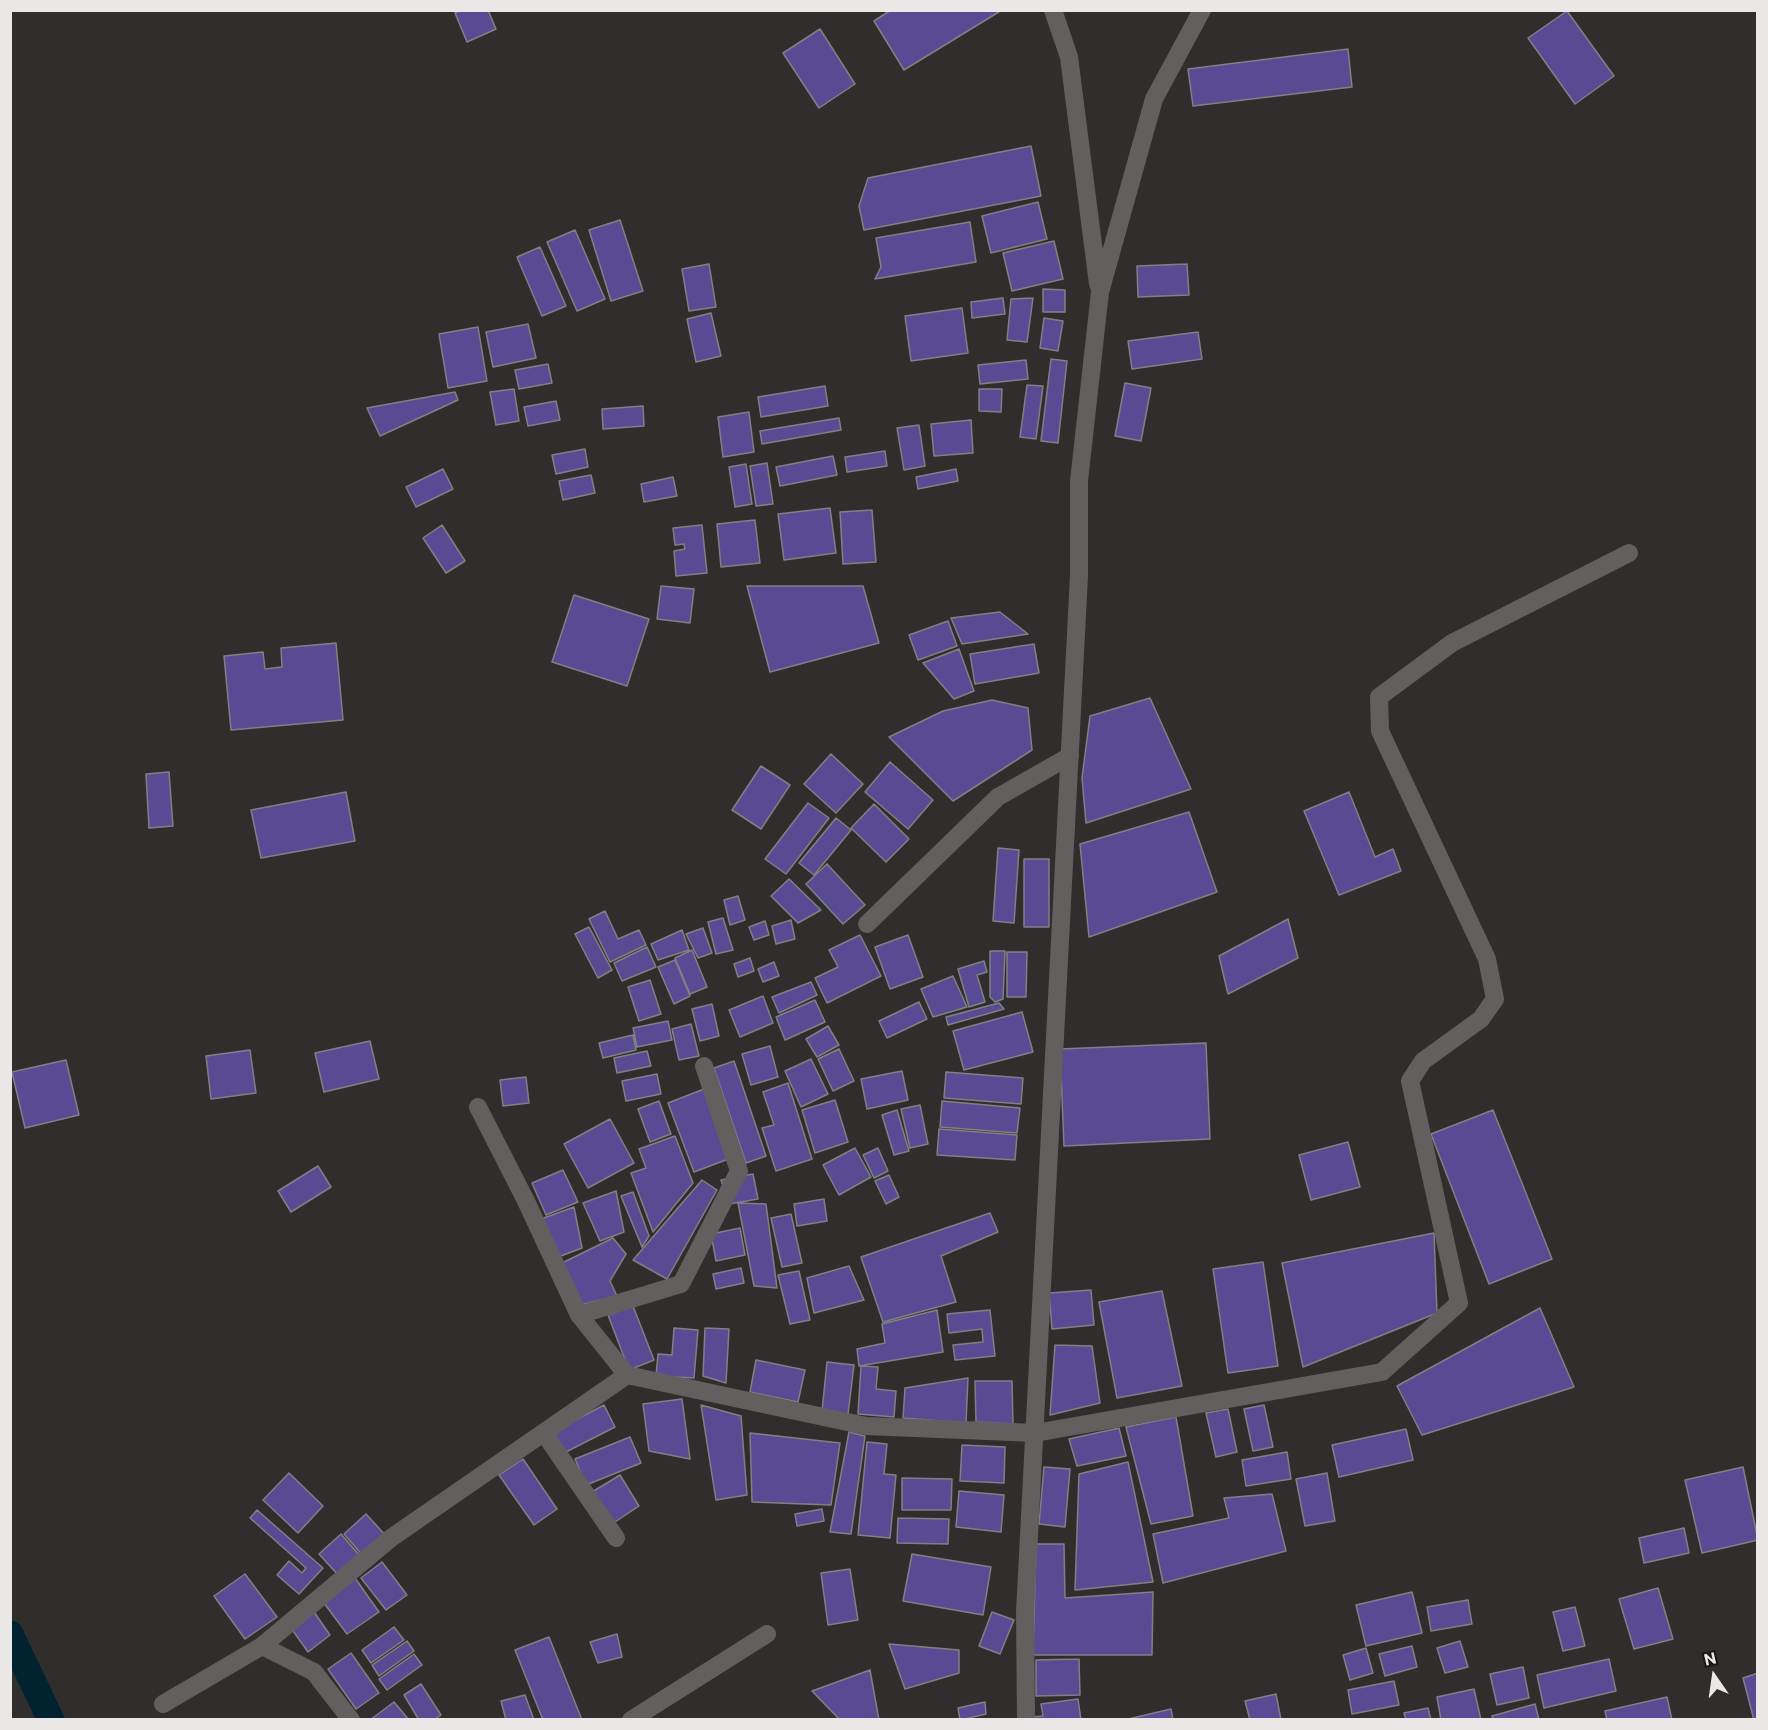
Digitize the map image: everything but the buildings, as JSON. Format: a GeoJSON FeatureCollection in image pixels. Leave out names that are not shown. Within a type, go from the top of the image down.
{"type":"FeatureCollection","features":[{"type":"Feature","properties":{"kind":"street"},"geometry":{"type":"LineString","coordinates":[[1053,10],[1069,57],[1100,292]]}},
{"type":"Feature","properties":{"kind":"street"},"geometry":{"type":"LineString","coordinates":[[1026,1719],[1025,1612],[1079,576],[1079,481],[1100,292],[1154,99],[1202,10]]}},
{"type":"Feature","properties":{"kind":"street"},"geometry":{"type":"LineString","coordinates":[[478,1107],[526,1201],[579,1315],[627,1375],[866,1426],[1035,1433],[1382,1372],[1459,1303],[1410,1081],[1423,1061],[1481,1019],[1495,999],[1487,959],[1380,730],[1378,697],[1452,643],[1570,580],[1629,553]]}},
{"type":"Feature","properties":{"kind":"street"},"geometry":{"type":"LineString","coordinates":[[867,924],[998,797],[1070,756]]}},
{"type":"Feature","properties":{"kind":"street"},"geometry":{"type":"LineString","coordinates":[[579,1315],[681,1284],[739,1171],[704,1066]]}},
{"type":"Feature","properties":{"kind":"street"},"geometry":{"type":"LineString","coordinates":[[163,1704],[262,1646],[391,1538],[627,1375]]}},
{"type":"Feature","properties":{"kind":"street"},"geometry":{"type":"LineString","coordinates":[[544,1433],[616,1538]]}},
{"type":"Feature","properties":{"kind":"street"},"geometry":{"type":"LineString","coordinates":[[631,1719],[767,1634]]}},
{"type":"Feature","properties":{"kind":"street"},"geometry":{"type":"LineString","coordinates":[[262,1646],[314,1672],[351,1719]]}},
{"type":"Feature","properties":{"kind":"waterway"},"geometry":{"type":"LineString","coordinates":[[10,1634],[51,1720]]}}]}
